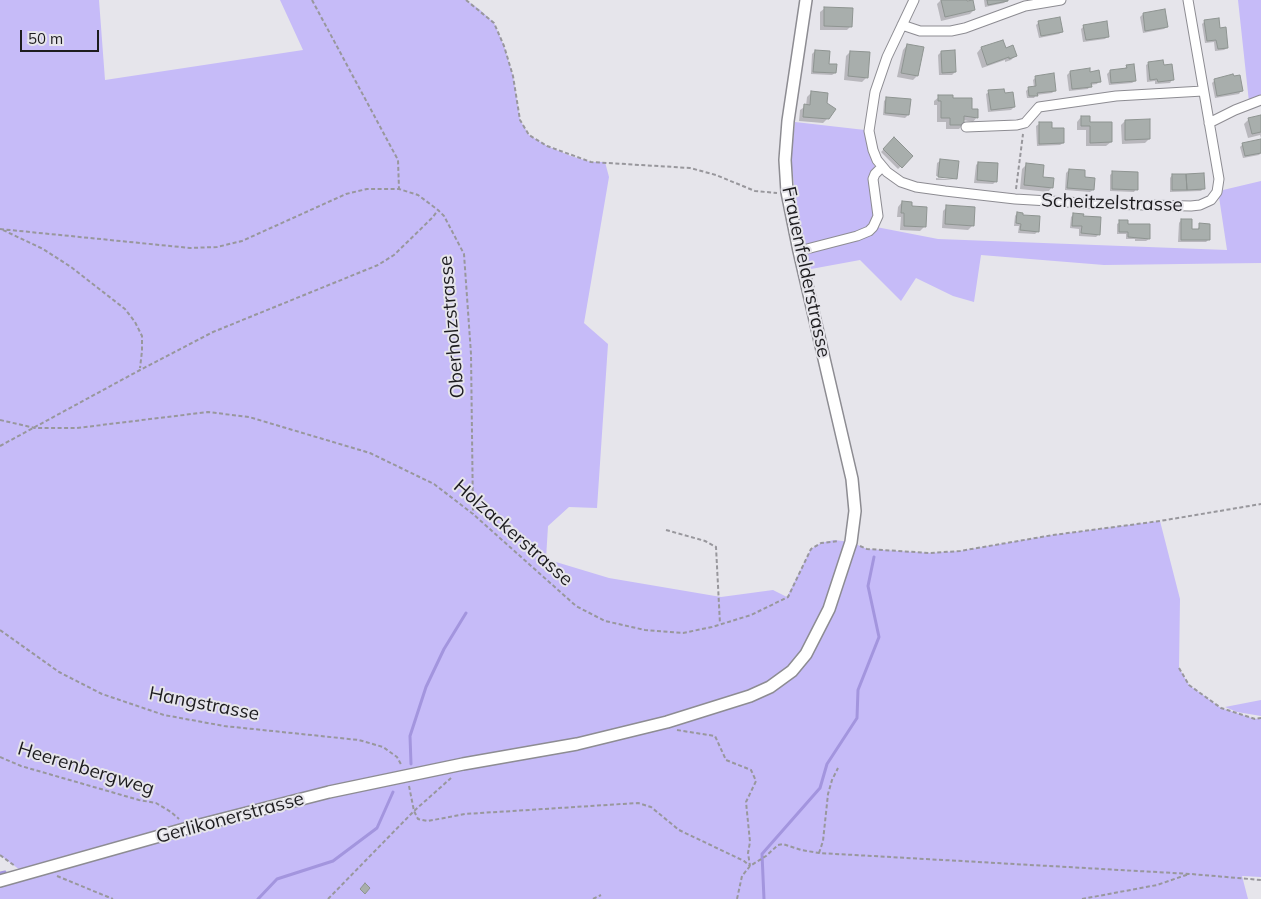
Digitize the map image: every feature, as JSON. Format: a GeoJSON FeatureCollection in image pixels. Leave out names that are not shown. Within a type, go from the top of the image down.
{"type":"FeatureCollection","features":[{"type":"Feature","properties":{"kind":"street","name":"Frauenfelderstrasse"},"geometry":{"type":"LineString","coordinates":[[463,764],[577,744],[622,733],[727,704],[770,688],[792,671],[806,654],[829,608],[851,542],[855,511],[852,479],[787,192],[784,160],[806,0]]}},
{"type":"Feature","properties":{"kind":"street","name":"Scheitzelstrasse"},"geometry":{"type":"LineString","coordinates":[[914,0],[887,57],[875,92],[870,131],[873,150],[882,167],[901,182],[916,187],[1015,199],[1100,204],[1200,205],[1211,200],[1217,192],[1219,179],[1188,0]]}},
{"type":"Feature","properties":{"kind":"street"},"geometry":{"type":"LineString","coordinates":[[902,26],[920,31],[951,31],[965,28],[1025,6],[1061,0]]}},
{"type":"Feature","properties":{"kind":"street"},"geometry":{"type":"LineString","coordinates":[[966,127],[1025,123],[1039,107],[1116,96],[1203,91]]}},
{"type":"Feature","properties":{"kind":"street"},"geometry":{"type":"LineString","coordinates":[[1209,123],[1261,100]]}},
{"type":"Feature","properties":{"kind":"street"},"geometry":{"type":"LineString","coordinates":[[799,251],[857,236],[869,231],[873,227],[878,216],[873,179],[882,167]]}},
{"type":"Feature","properties":{"kind":"street","name":"Gerlikonerstrasse"},"geometry":{"type":"LineString","coordinates":[[0,881],[188,828],[329,792],[463,764]]}},
{"type":"Feature","properties":{"kind":"path"},"geometry":{"type":"LineString","coordinates":[[312,0],[398,160],[399,189]]}},
{"type":"Feature","properties":{"kind":"path"},"geometry":{"type":"LineString","coordinates":[[466,0],[494,22],[513,76],[520,120],[529,135],[547,146],[591,162],[690,168],[716,175],[756,191],[771,194],[787,192]]}},
{"type":"Feature","properties":{"kind":"path"},"geometry":{"type":"LineString","coordinates":[[1015,199],[1025,123]]}},
{"type":"Feature","properties":{"kind":"path","name":"Oberholzstrasse"},"geometry":{"type":"LineString","coordinates":[[0,229],[190,248],[217,247],[242,241],[346,194],[367,189],[399,189],[418,195],[444,216],[464,254],[472,354],[473,514]]}},
{"type":"Feature","properties":{"kind":"path"},"geometry":{"type":"LineString","coordinates":[[0,446],[213,332],[378,265],[394,255],[434,217],[438,210]]}},
{"type":"Feature","properties":{"kind":"path"},"geometry":{"type":"LineString","coordinates":[[0,229],[43,249],[71,267],[125,309],[142,336],[140,370]]}},
{"type":"Feature","properties":{"kind":"path","name":"Holzackerstrasse"},"geometry":{"type":"LineString","coordinates":[[35,428],[77,428],[208,412],[249,417],[370,453],[434,484],[473,514],[576,606],[605,620],[645,630],[683,633],[751,616],[788,597],[811,549],[821,543],[834,540],[851,542],[867,550],[930,553],[960,551],[1261,504]]}},
{"type":"Feature","properties":{"kind":"path"},"geometry":{"type":"LineString","coordinates":[[0,420],[35,428]]}},
{"type":"Feature","properties":{"kind":"path"},"geometry":{"type":"LineString","coordinates":[[666,530],[705,541],[716,547],[720,624]]}},
{"type":"Feature","properties":{"kind":"path","name":"Hangstrasse"},"geometry":{"type":"LineString","coordinates":[[0,630],[59,672],[102,694],[164,714],[224,726],[359,740],[383,747],[397,757],[408,776]]}},
{"type":"Feature","properties":{"kind":"path"},"geometry":{"type":"LineString","coordinates":[[1178,668],[1189,685],[1221,708],[1261,718]]}},
{"type":"Feature","properties":{"kind":"path"},"geometry":{"type":"LineString","coordinates":[[680,726],[672,728],[679,732],[690,731],[715,736],[726,760],[752,770],[756,781],[746,802],[750,842],[748,853],[752,866]]}},
{"type":"Feature","properties":{"kind":"path","name":"Heerenbergweg"},"geometry":{"type":"LineString","coordinates":[[0,757],[21,766],[156,804],[171,812],[188,828]]}},
{"type":"Feature","properties":{"kind":"path"},"geometry":{"type":"LineString","coordinates":[[819,853],[823,841],[828,794],[838,768]]}},
{"type":"Feature","properties":{"kind":"path"},"geometry":{"type":"LineString","coordinates":[[408,776],[414,811],[418,819],[428,821],[465,814],[638,803],[651,807],[679,830],[752,866]]}},
{"type":"Feature","properties":{"kind":"path"},"geometry":{"type":"LineString","coordinates":[[328,899],[414,811],[451,778]]}},
{"type":"Feature","properties":{"kind":"path"},"geometry":{"type":"LineString","coordinates":[[738,899],[742,876],[778,845],[783,844],[819,853],[1191,874],[1261,880]]}},
{"type":"Feature","properties":{"kind":"path"},"geometry":{"type":"LineString","coordinates":[[0,855],[24,873]]}},
{"type":"Feature","properties":{"kind":"path"},"geometry":{"type":"LineString","coordinates":[[40,869],[113,899]]}},
{"type":"Feature","properties":{"kind":"path"},"geometry":{"type":"LineString","coordinates":[[1082,899],[1157,885],[1191,874]]}},
{"type":"Feature","properties":{"kind":"path"},"geometry":{"type":"LineString","coordinates":[[593,899],[601,895]]}},
{"type":"Feature","properties":{"kind":"shaded area"},"geometry":{"type":"Polygon","coordinates":[[[0,0],[99,0],[105,80],[303,50],[280,0],[466,0],[479,9],[494,23],[504,46],[513,76],[520,120],[529,135],[547,146],[571,156],[591,162],[605,162],[609,177],[584,323],[608,344],[597,508],[569,507],[548,526],[546,559],[609,578],[721,597],[773,590],[787,597],[811,549],[821,543],[834,540],[851,542],[867,549],[930,553],[960,551],[1053,535],[1160,521],[1180,599],[1179,668],[1189,685],[1221,708],[1255,719],[1261,718],[1261,877],[1242,876],[1248,899],[0,899],[0,885],[24,873],[0,855],[0,0]]]}},
{"type":"Feature","properties":{"kind":"shaded area"},"geometry":{"type":"Polygon","coordinates":[[[1238,0],[1261,0],[1261,97],[1249,102],[1238,0]]]}},
{"type":"Feature","properties":{"kind":"shaded area"},"geometry":{"type":"Polygon","coordinates":[[[795,122],[865,130],[868,150],[875,167],[868,177],[875,214],[871,226],[938,239],[1227,250],[1219,197],[1223,190],[1261,181],[1261,263],[1104,265],[981,255],[974,302],[953,296],[916,278],[901,301],[860,260],[811,269],[798,216],[791,160],[795,122]]]}},
{"type":"Feature","properties":{"kind":"shaded area"},"geometry":{"type":"Polygon","coordinates":[[[1261,700],[1261,716],[1237,712],[1225,707],[1261,700]]]}},
{"type":"Feature","properties":{"kind":"building"},"geometry":{"type":"Polygon","coordinates":[[[941,0],[973,0],[975,10],[945,17],[941,0]]]}},
{"type":"Feature","properties":{"kind":"building"},"geometry":{"type":"Polygon","coordinates":[[[987,0],[1008,0],[1008,1],[988,5],[987,0]]]}},
{"type":"Feature","properties":{"kind":"building"},"geometry":{"type":"Polygon","coordinates":[[[824,7],[853,8],[852,27],[824,26],[824,7]]]}},
{"type":"Feature","properties":{"kind":"building"},"geometry":{"type":"Polygon","coordinates":[[[1165,9],[1168,27],[1145,31],[1143,13],[1165,9]]]}},
{"type":"Feature","properties":{"kind":"building"},"geometry":{"type":"Polygon","coordinates":[[[1060,17],[1063,32],[1041,36],[1038,21],[1060,17]]]}},
{"type":"Feature","properties":{"kind":"building"},"geometry":{"type":"Polygon","coordinates":[[[1219,18],[1220,28],[1226,27],[1228,48],[1218,49],[1216,40],[1207,41],[1204,20],[1219,18]]]}},
{"type":"Feature","properties":{"kind":"building"},"geometry":{"type":"Polygon","coordinates":[[[1107,21],[1109,37],[1086,40],[1083,25],[1107,21]]]}},
{"type":"Feature","properties":{"kind":"building"},"geometry":{"type":"Polygon","coordinates":[[[1003,40],[1006,48],[1013,45],[1017,56],[987,65],[981,47],[1003,40]]]}},
{"type":"Feature","properties":{"kind":"building"},"geometry":{"type":"Polygon","coordinates":[[[907,44],[924,47],[918,76],[901,73],[907,44]]]}},
{"type":"Feature","properties":{"kind":"building"},"geometry":{"type":"Polygon","coordinates":[[[815,50],[830,51],[829,64],[837,64],[836,73],[813,72],[815,50]]]}},
{"type":"Feature","properties":{"kind":"building"},"geometry":{"type":"Polygon","coordinates":[[[955,50],[956,72],[942,73],[941,51],[955,50]]]}},
{"type":"Feature","properties":{"kind":"building"},"geometry":{"type":"Polygon","coordinates":[[[850,51],[870,52],[868,78],[848,76],[850,51]]]}},
{"type":"Feature","properties":{"kind":"building"},"geometry":{"type":"Polygon","coordinates":[[[1163,60],[1164,65],[1172,64],[1174,80],[1158,82],[1157,79],[1150,80],[1148,62],[1163,60]]]}},
{"type":"Feature","properties":{"kind":"building"},"geometry":{"type":"Polygon","coordinates":[[[1134,64],[1136,81],[1111,83],[1110,70],[1127,68],[1126,65],[1134,64]]]}},
{"type":"Feature","properties":{"kind":"building"},"geometry":{"type":"Polygon","coordinates":[[[1090,68],[1090,72],[1099,70],[1101,82],[1091,83],[1092,87],[1072,89],[1070,71],[1090,68]]]}},
{"type":"Feature","properties":{"kind":"building"},"geometry":{"type":"Polygon","coordinates":[[[1054,73],[1056,91],[1037,93],[1038,96],[1029,96],[1028,87],[1036,86],[1035,76],[1054,73]]]}},
{"type":"Feature","properties":{"kind":"building"},"geometry":{"type":"Polygon","coordinates":[[[1233,74],[1234,76],[1240,75],[1243,91],[1217,96],[1214,79],[1233,74]]]}},
{"type":"Feature","properties":{"kind":"building"},"geometry":{"type":"Polygon","coordinates":[[[1004,89],[1005,93],[1013,92],[1015,107],[991,110],[988,90],[1004,89]]]}},
{"type":"Feature","properties":{"kind":"building"},"geometry":{"type":"Polygon","coordinates":[[[811,91],[828,93],[827,103],[836,109],[829,119],[803,117],[804,104],[810,105],[811,91]]]}},
{"type":"Feature","properties":{"kind":"building"},"geometry":{"type":"Polygon","coordinates":[[[938,95],[953,95],[953,98],[972,98],[972,109],[978,109],[978,118],[964,116],[964,125],[950,125],[950,118],[941,118],[941,101],[938,101],[938,95]]]}},
{"type":"Feature","properties":{"kind":"building"},"geometry":{"type":"Polygon","coordinates":[[[886,97],[911,99],[909,115],[885,113],[886,97]]]}},
{"type":"Feature","properties":{"kind":"building"},"geometry":{"type":"Polygon","coordinates":[[[1261,115],[1261,132],[1252,134],[1248,118],[1261,115]]]}},
{"type":"Feature","properties":{"kind":"building"},"geometry":{"type":"Polygon","coordinates":[[[1081,116],[1090,116],[1090,122],[1112,122],[1112,142],[1090,143],[1090,126],[1081,126],[1081,116]]]}},
{"type":"Feature","properties":{"kind":"building"},"geometry":{"type":"Polygon","coordinates":[[[1150,119],[1150,139],[1125,140],[1125,120],[1150,119]]]}},
{"type":"Feature","properties":{"kind":"building"},"geometry":{"type":"Polygon","coordinates":[[[1039,122],[1052,122],[1052,128],[1064,128],[1064,143],[1039,144],[1039,122]]]}},
{"type":"Feature","properties":{"kind":"building"},"geometry":{"type":"Polygon","coordinates":[[[894,137],[913,156],[902,168],[883,149],[894,137]]]}},
{"type":"Feature","properties":{"kind":"building"},"geometry":{"type":"Polygon","coordinates":[[[1261,139],[1261,153],[1245,156],[1242,143],[1261,139]]]}},
{"type":"Feature","properties":{"kind":"building"},"geometry":{"type":"Polygon","coordinates":[[[940,159],[959,161],[957,179],[938,177],[940,159]]]}},
{"type":"Feature","properties":{"kind":"building"},"geometry":{"type":"Polygon","coordinates":[[[978,162],[998,163],[997,182],[977,180],[978,162]]]}},
{"type":"Feature","properties":{"kind":"building"},"geometry":{"type":"Polygon","coordinates":[[[1026,163],[1044,165],[1043,177],[1054,178],[1053,188],[1024,185],[1026,163]]]}},
{"type":"Feature","properties":{"kind":"building"},"geometry":{"type":"Polygon","coordinates":[[[1069,169],[1085,170],[1085,177],[1095,178],[1094,190],[1067,188],[1069,169]]]}},
{"type":"Feature","properties":{"kind":"building"},"geometry":{"type":"Polygon","coordinates":[[[1112,171],[1138,172],[1138,190],[1112,189],[1112,171]]]}},
{"type":"Feature","properties":{"kind":"building"},"geometry":{"type":"Polygon","coordinates":[[[1204,173],[1205,189],[1187,190],[1186,174],[1204,173]]]}},
{"type":"Feature","properties":{"kind":"building"},"geometry":{"type":"Polygon","coordinates":[[[1172,174],[1186,174],[1187,190],[1172,190],[1172,174]]]}},
{"type":"Feature","properties":{"kind":"building"},"geometry":{"type":"Polygon","coordinates":[[[902,201],[912,202],[912,206],[927,207],[926,227],[904,226],[904,213],[901,213],[902,201]]]}},
{"type":"Feature","properties":{"kind":"building"},"geometry":{"type":"Polygon","coordinates":[[[946,205],[975,207],[974,226],[945,224],[946,205]]]}},
{"type":"Feature","properties":{"kind":"building"},"geometry":{"type":"Polygon","coordinates":[[[1017,212],[1023,213],[1023,215],[1040,216],[1039,232],[1020,230],[1021,224],[1016,223],[1017,212]]]}},
{"type":"Feature","properties":{"kind":"building"},"geometry":{"type":"Polygon","coordinates":[[[1073,213],[1084,214],[1083,216],[1101,217],[1100,235],[1081,233],[1082,226],[1072,226],[1073,213]]]}},
{"type":"Feature","properties":{"kind":"building"},"geometry":{"type":"Polygon","coordinates":[[[1181,219],[1192,219],[1192,229],[1199,229],[1199,223],[1210,224],[1210,240],[1181,240],[1181,219]]]}},
{"type":"Feature","properties":{"kind":"building"},"geometry":{"type":"Polygon","coordinates":[[[1119,220],[1128,220],[1128,224],[1150,224],[1150,239],[1128,237],[1128,232],[1119,232],[1119,220]]]}},
{"type":"Feature","properties":{"kind":"building"},"geometry":{"type":"Polygon","coordinates":[[[365,883],[370,888],[365,894],[360,889],[365,883]]]}},
{"type":"Feature","properties":{"kind":"waterway"},"geometry":{"type":"LineString","coordinates":[[764,899],[762,854],[820,788],[827,764],[857,718],[858,690],[879,637],[868,586],[874,557]]}},
{"type":"Feature","properties":{"kind":"waterway"},"geometry":{"type":"LineString","coordinates":[[411,764],[410,736],[426,687],[444,649],[466,613]]}},
{"type":"Feature","properties":{"kind":"waterway"},"geometry":{"type":"LineString","coordinates":[[258,899],[277,879],[333,861],[377,828],[393,792]]}},
{"type":"Feature","properties":{"kind":"waterway"},"geometry":{"type":"LineString","coordinates":[[0,873],[5,872]]}}]}
